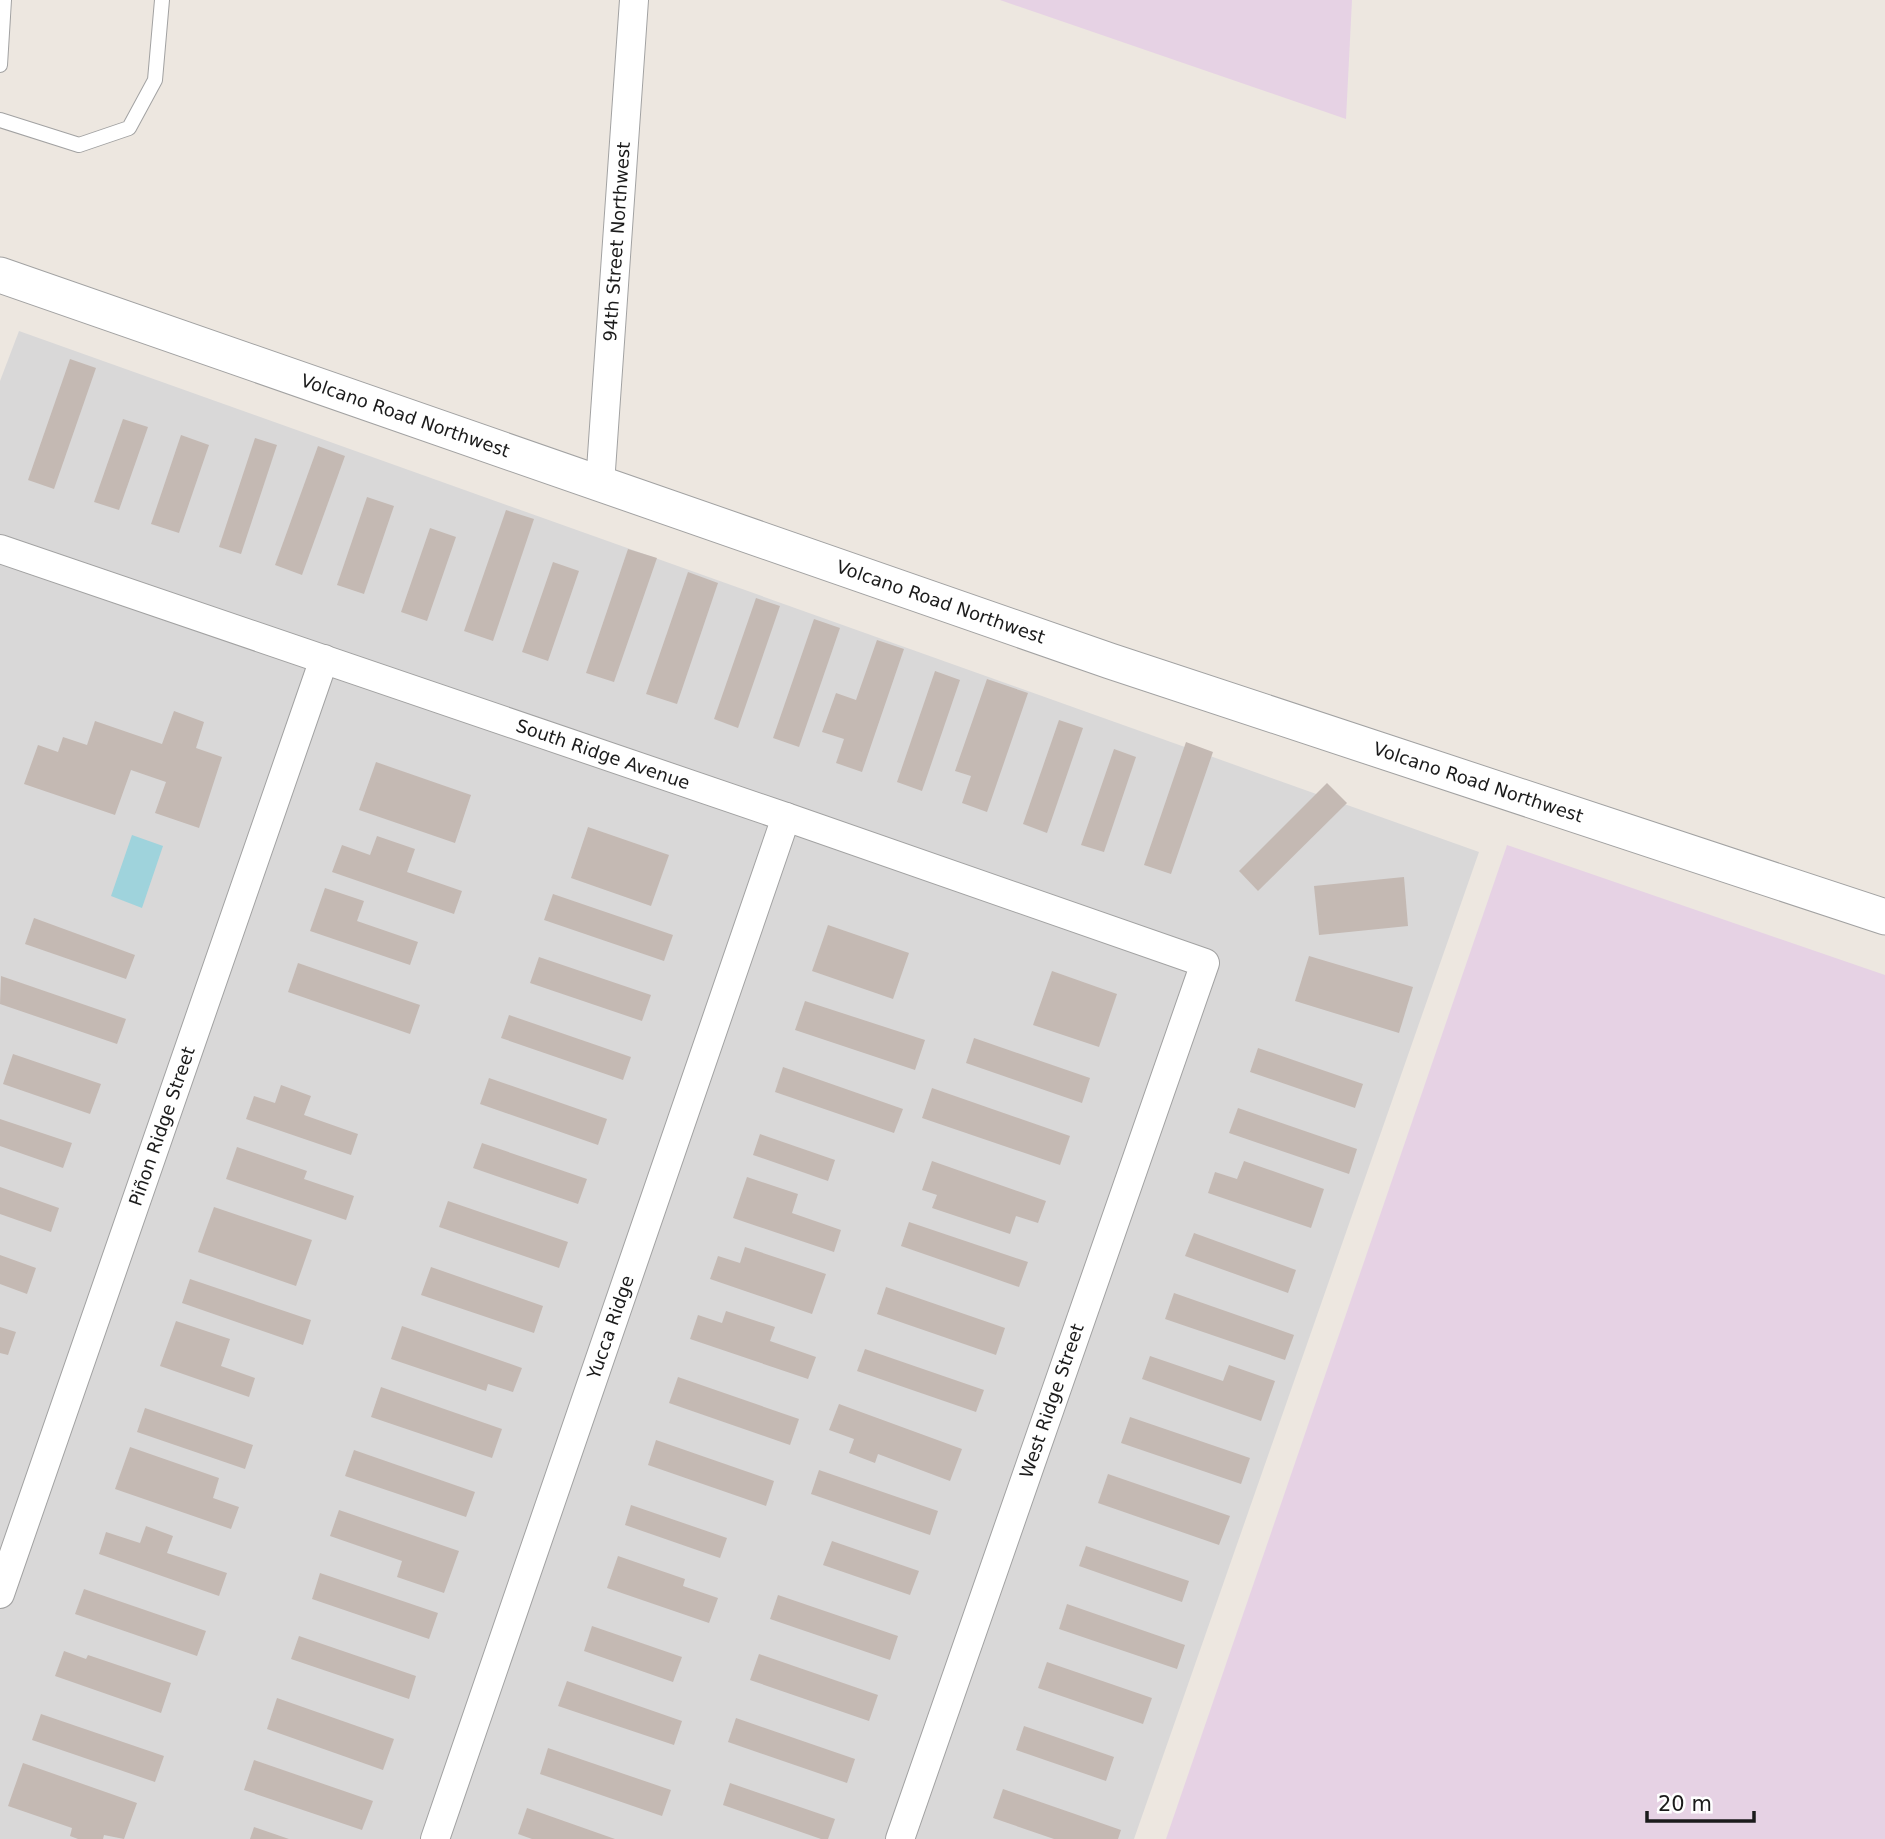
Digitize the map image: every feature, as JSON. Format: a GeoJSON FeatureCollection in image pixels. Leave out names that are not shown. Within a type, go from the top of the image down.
{"type":"FeatureCollection","features":[{"type":"Feature","properties":{"kind":"street","name":"94th Street Northwest"},"geometry":{"type":"LineString","coordinates":[[600,484],[635,0]]}},
{"type":"Feature","properties":{"kind":"street","name":"Volcano Road Northwest"},"geometry":{"type":"LineString","coordinates":[[0,275],[1110,661],[1885,917]]}},
{"type":"Feature","properties":{"kind":"street","name":"South Ridge Avenue"},"geometry":{"type":"LineString","coordinates":[[0,549],[1205,963]]}},
{"type":"Feature","properties":{"kind":"street","name":"Piñon Ridge Street"},"geometry":{"type":"LineString","coordinates":[[0,1594],[324,659]]}},
{"type":"Feature","properties":{"kind":"street","name":"Yucca Ridge"},"geometry":{"type":"LineString","coordinates":[[435,1839],[786,817]]}},
{"type":"Feature","properties":{"kind":"street","name":"West Ridge Street"},"geometry":{"type":"LineString","coordinates":[[900,1839],[1205,963]]}},
{"type":"Feature","properties":{"kind":"lane"},"geometry":{"type":"LineString","coordinates":[[0,65],[4,0]]}},
{"type":"Feature","properties":{"kind":"lane"},"geometry":{"type":"LineString","coordinates":[[0,120],[79,145],[129,128],[155,80],[162,0]]}},
{"type":"Feature","properties":{"kind":"shaded area"},"geometry":{"type":"Polygon","coordinates":[[[1000,0],[1352,0],[1346,119],[1000,0]]]}},
{"type":"Feature","properties":{"kind":"shaded area"},"geometry":{"type":"Polygon","coordinates":[[[19,331],[1479,852],[1134,1839],[0,1839],[0,381],[19,331]]]}},
{"type":"Feature","properties":{"kind":"shaded area"},"geometry":{"type":"Polygon","coordinates":[[[1507,845],[1885,975],[1885,1839],[1166,1839],[1507,845]]]}},
{"type":"Feature","properties":{"kind":"water"},"geometry":{"type":"Polygon","coordinates":[[[132,835],[163,846],[142,908],[111,896],[132,835]]]}},
{"type":"Feature","properties":{"kind":"building"},"geometry":{"type":"Polygon","coordinates":[[[70,359],[96,368],[54,489],[28,480],[70,359]]]}},
{"type":"Feature","properties":{"kind":"building"},"geometry":{"type":"Polygon","coordinates":[[[123,419],[148,427],[119,510],[94,502],[123,419]]]}},
{"type":"Feature","properties":{"kind":"building"},"geometry":{"type":"Polygon","coordinates":[[[181,435],[209,445],[179,533],[151,524],[181,435]]]}},
{"type":"Feature","properties":{"kind":"building"},"geometry":{"type":"Polygon","coordinates":[[[255,438],[277,445],[241,554],[219,547],[255,438]]]}},
{"type":"Feature","properties":{"kind":"building"},"geometry":{"type":"Polygon","coordinates":[[[318,446],[345,456],[302,575],[275,565],[318,446]]]}},
{"type":"Feature","properties":{"kind":"building"},"geometry":{"type":"Polygon","coordinates":[[[367,497],[394,506],[364,594],[337,585],[367,497]]]}},
{"type":"Feature","properties":{"kind":"building"},"geometry":{"type":"Polygon","coordinates":[[[506,510],[534,519],[493,641],[464,631],[506,510]]]}},
{"type":"Feature","properties":{"kind":"building"},"geometry":{"type":"Polygon","coordinates":[[[430,528],[456,537],[427,621],[401,612],[430,528]]]}},
{"type":"Feature","properties":{"kind":"building"},"geometry":{"type":"Polygon","coordinates":[[[628,549],[657,558],[614,682],[586,673],[628,549]]]}},
{"type":"Feature","properties":{"kind":"building"},"geometry":{"type":"Polygon","coordinates":[[[553,562],[579,571],[548,661],[522,652],[553,562]]]}},
{"type":"Feature","properties":{"kind":"building"},"geometry":{"type":"Polygon","coordinates":[[[688,572],[718,583],[677,704],[646,694],[688,572]]]}},
{"type":"Feature","properties":{"kind":"building"},"geometry":{"type":"Polygon","coordinates":[[[756,598],[780,606],[738,728],[714,719],[756,598]]]}},
{"type":"Feature","properties":{"kind":"building"},"geometry":{"type":"Polygon","coordinates":[[[814,619],[840,628],[799,747],[773,738],[814,619]]]}},
{"type":"Feature","properties":{"kind":"building"},"geometry":{"type":"Polygon","coordinates":[[[877,640],[904,649],[862,772],[836,763],[844,739],[822,732],[836,693],[856,700],[877,640]]]}},
{"type":"Feature","properties":{"kind":"building"},"geometry":{"type":"Polygon","coordinates":[[[935,671],[960,680],[922,791],[897,782],[935,671]]]}},
{"type":"Feature","properties":{"kind":"building"},"geometry":{"type":"Polygon","coordinates":[[[987,679],[1028,693],[987,812],[962,803],[971,776],[955,771],[987,679]]]}},
{"type":"Feature","properties":{"kind":"building"},"geometry":{"type":"Polygon","coordinates":[[[174,711],[204,722],[196,748],[222,757],[199,828],[155,813],[166,782],[131,770],[115,815],[24,784],[38,745],[58,752],[63,737],[87,745],[95,721],[162,744],[174,711]]]}},
{"type":"Feature","properties":{"kind":"building"},"geometry":{"type":"Polygon","coordinates":[[[1059,720],[1083,728],[1047,833],[1023,824],[1059,720]]]}},
{"type":"Feature","properties":{"kind":"building"},"geometry":{"type":"Polygon","coordinates":[[[1186,742],[1213,752],[1171,874],[1144,865],[1186,742]]]}},
{"type":"Feature","properties":{"kind":"building"},"geometry":{"type":"Polygon","coordinates":[[[1114,749],[1136,757],[1104,852],[1081,845],[1114,749]]]}},
{"type":"Feature","properties":{"kind":"building"},"geometry":{"type":"Polygon","coordinates":[[[376,762],[471,795],[455,843],[359,810],[376,762]]]}},
{"type":"Feature","properties":{"kind":"building"},"geometry":{"type":"Polygon","coordinates":[[[1327,783],[1347,803],[1258,891],[1239,871],[1327,783]]]}},
{"type":"Feature","properties":{"kind":"building"},"geometry":{"type":"Polygon","coordinates":[[[588,827],[669,855],[651,906],[571,878],[588,827]]]}},
{"type":"Feature","properties":{"kind":"building"},"geometry":{"type":"Polygon","coordinates":[[[377,836],[415,849],[407,872],[462,891],[454,914],[332,872],[342,845],[370,855],[377,836]]]}},
{"type":"Feature","properties":{"kind":"building"},"geometry":{"type":"Polygon","coordinates":[[[1404,877],[1408,926],[1319,935],[1314,886],[1404,877]]]}},
{"type":"Feature","properties":{"kind":"building"},"geometry":{"type":"Polygon","coordinates":[[[325,888],[364,901],[357,921],[418,942],[410,965],[310,931],[325,888]]]}},
{"type":"Feature","properties":{"kind":"building"},"geometry":{"type":"Polygon","coordinates":[[[553,894],[673,935],[664,961],[544,920],[553,894]]]}},
{"type":"Feature","properties":{"kind":"building"},"geometry":{"type":"Polygon","coordinates":[[[34,918],[135,955],[126,979],[25,944],[34,918]]]}},
{"type":"Feature","properties":{"kind":"building"},"geometry":{"type":"Polygon","coordinates":[[[828,925],[909,953],[893,999],[812,971],[828,925]]]}},
{"type":"Feature","properties":{"kind":"building"},"geometry":{"type":"Polygon","coordinates":[[[1309,956],[1413,987],[1399,1033],[1295,1001],[1309,956]]]}},
{"type":"Feature","properties":{"kind":"building"},"geometry":{"type":"Polygon","coordinates":[[[539,957],[651,995],[642,1021],[530,983],[539,957]]]}},
{"type":"Feature","properties":{"kind":"building"},"geometry":{"type":"Polygon","coordinates":[[[298,963],[420,1005],[410,1034],[288,992],[298,963]]]}},
{"type":"Feature","properties":{"kind":"building"},"geometry":{"type":"Polygon","coordinates":[[[1052,971],[1117,994],[1099,1047],[1033,1025],[1052,971]]]}},
{"type":"Feature","properties":{"kind":"building"},"geometry":{"type":"Polygon","coordinates":[[[1,976],[126,1019],[117,1044],[0,1004],[1,976]]]}},
{"type":"Feature","properties":{"kind":"building"},"geometry":{"type":"Polygon","coordinates":[[[805,1001],[925,1040],[915,1070],[795,1030],[805,1001]]]}},
{"type":"Feature","properties":{"kind":"building"},"geometry":{"type":"Polygon","coordinates":[[[509,1015],[631,1057],[623,1080],[501,1038],[509,1015]]]}},
{"type":"Feature","properties":{"kind":"building"},"geometry":{"type":"Polygon","coordinates":[[[974,1038],[1090,1078],[1082,1103],[966,1063],[974,1038]]]}},
{"type":"Feature","properties":{"kind":"building"},"geometry":{"type":"Polygon","coordinates":[[[1258,1048],[1363,1084],[1355,1108],[1250,1072],[1258,1048]]]}},
{"type":"Feature","properties":{"kind":"building"},"geometry":{"type":"Polygon","coordinates":[[[13,1054],[101,1084],[90,1114],[3,1084],[13,1054]]]}},
{"type":"Feature","properties":{"kind":"building"},"geometry":{"type":"Polygon","coordinates":[[[783,1067],[903,1109],[894,1133],[775,1092],[783,1067]]]}},
{"type":"Feature","properties":{"kind":"building"},"geometry":{"type":"Polygon","coordinates":[[[489,1078],[607,1119],[598,1145],[480,1104],[489,1078]]]}},
{"type":"Feature","properties":{"kind":"building"},"geometry":{"type":"Polygon","coordinates":[[[281,1085],[311,1096],[304,1115],[358,1134],[351,1155],[246,1119],[254,1096],[275,1103],[281,1085]]]}},
{"type":"Feature","properties":{"kind":"building"},"geometry":{"type":"Polygon","coordinates":[[[932,1088],[1070,1136],[1060,1165],[922,1118],[932,1088]]]}},
{"type":"Feature","properties":{"kind":"building"},"geometry":{"type":"Polygon","coordinates":[[[1238,1108],[1357,1149],[1349,1174],[1229,1133],[1238,1108]]]}},
{"type":"Feature","properties":{"kind":"building"},"geometry":{"type":"Polygon","coordinates":[[[0,1119],[72,1143],[63,1168],[0,1146],[0,1119]]]}},
{"type":"Feature","properties":{"kind":"building"},"geometry":{"type":"Polygon","coordinates":[[[760,1134],[835,1160],[828,1181],[753,1155],[760,1134]]]}},
{"type":"Feature","properties":{"kind":"building"},"geometry":{"type":"Polygon","coordinates":[[[482,1143],[587,1179],[578,1204],[473,1168],[482,1143]]]}},
{"type":"Feature","properties":{"kind":"building"},"geometry":{"type":"Polygon","coordinates":[[[237,1147],[307,1171],[304,1179],[354,1196],[346,1220],[226,1179],[237,1147]]]}},
{"type":"Feature","properties":{"kind":"building"},"geometry":{"type":"Polygon","coordinates":[[[932,1161],[1046,1201],[1038,1223],[1016,1216],[1010,1234],[932,1208],[937,1195],[922,1190],[932,1161]]]}},
{"type":"Feature","properties":{"kind":"building"},"geometry":{"type":"Polygon","coordinates":[[[1244,1161],[1324,1189],[1311,1228],[1208,1193],[1215,1172],[1237,1179],[1244,1161]]]}},
{"type":"Feature","properties":{"kind":"building"},"geometry":{"type":"Polygon","coordinates":[[[747,1177],[798,1194],[792,1213],[841,1230],[834,1252],[733,1218],[747,1177]]]}},
{"type":"Feature","properties":{"kind":"building"},"geometry":{"type":"Polygon","coordinates":[[[0,1187],[59,1208],[51,1232],[0,1214],[0,1187]]]}},
{"type":"Feature","properties":{"kind":"building"},"geometry":{"type":"Polygon","coordinates":[[[448,1201],[568,1242],[559,1268],[439,1227],[448,1201]]]}},
{"type":"Feature","properties":{"kind":"building"},"geometry":{"type":"Polygon","coordinates":[[[214,1207],[312,1240],[296,1286],[198,1252],[214,1207]]]}},
{"type":"Feature","properties":{"kind":"building"},"geometry":{"type":"Polygon","coordinates":[[[909,1222],[1028,1262],[1019,1287],[901,1246],[909,1222]]]}},
{"type":"Feature","properties":{"kind":"building"},"geometry":{"type":"Polygon","coordinates":[[[1194,1233],[1296,1270],[1288,1293],[1185,1256],[1194,1233]]]}},
{"type":"Feature","properties":{"kind":"building"},"geometry":{"type":"Polygon","coordinates":[[[745,1247],[826,1274],[812,1314],[710,1279],[718,1256],[740,1263],[745,1247]]]}},
{"type":"Feature","properties":{"kind":"building"},"geometry":{"type":"Polygon","coordinates":[[[0,1255],[36,1268],[27,1294],[0,1284],[0,1255]]]}},
{"type":"Feature","properties":{"kind":"building"},"geometry":{"type":"Polygon","coordinates":[[[431,1267],[543,1306],[534,1333],[421,1295],[431,1267]]]}},
{"type":"Feature","properties":{"kind":"building"},"geometry":{"type":"Polygon","coordinates":[[[190,1279],[311,1320],[303,1345],[182,1303],[190,1279]]]}},
{"type":"Feature","properties":{"kind":"building"},"geometry":{"type":"Polygon","coordinates":[[[886,1287],[1005,1328],[996,1355],[877,1314],[886,1287]]]}},
{"type":"Feature","properties":{"kind":"building"},"geometry":{"type":"Polygon","coordinates":[[[1174,1293],[1294,1335],[1285,1360],[1165,1319],[1174,1293]]]}},
{"type":"Feature","properties":{"kind":"building"},"geometry":{"type":"Polygon","coordinates":[[[726,1311],[775,1327],[770,1341],[816,1357],[808,1379],[690,1339],[698,1315],[722,1323],[726,1311]]]}},
{"type":"Feature","properties":{"kind":"building"},"geometry":{"type":"Polygon","coordinates":[[[176,1321],[230,1339],[221,1366],[255,1378],[249,1397],[160,1366],[176,1321]]]}},
{"type":"Feature","properties":{"kind":"building"},"geometry":{"type":"Polygon","coordinates":[[[402,1326],[522,1368],[513,1392],[488,1384],[486,1391],[391,1359],[402,1326]]]}},
{"type":"Feature","properties":{"kind":"building"},"geometry":{"type":"Polygon","coordinates":[[[0,1327],[16,1332],[8,1355],[0,1353],[0,1327]]]}},
{"type":"Feature","properties":{"kind":"building"},"geometry":{"type":"Polygon","coordinates":[[[865,1349],[984,1390],[976,1412],[857,1371],[865,1349]]]}},
{"type":"Feature","properties":{"kind":"building"},"geometry":{"type":"Polygon","coordinates":[[[1150,1356],[1223,1381],[1229,1365],[1275,1381],[1261,1421],[1142,1379],[1150,1356]]]}},
{"type":"Feature","properties":{"kind":"building"},"geometry":{"type":"Polygon","coordinates":[[[678,1377],[799,1419],[790,1445],[669,1403],[678,1377]]]}},
{"type":"Feature","properties":{"kind":"building"},"geometry":{"type":"Polygon","coordinates":[[[381,1387],[502,1429],[492,1458],[371,1417],[381,1387]]]}},
{"type":"Feature","properties":{"kind":"building"},"geometry":{"type":"Polygon","coordinates":[[[839,1404],[962,1449],[950,1481],[878,1454],[875,1463],[849,1453],[854,1439],[829,1430],[839,1404]]]}},
{"type":"Feature","properties":{"kind":"building"},"geometry":{"type":"Polygon","coordinates":[[[145,1408],[253,1445],[245,1469],[137,1432],[145,1408]]]}},
{"type":"Feature","properties":{"kind":"building"},"geometry":{"type":"Polygon","coordinates":[[[1130,1417],[1250,1458],[1241,1484],[1121,1443],[1130,1417]]]}},
{"type":"Feature","properties":{"kind":"building"},"geometry":{"type":"Polygon","coordinates":[[[656,1440],[774,1481],[766,1506],[648,1465],[656,1440]]]}},
{"type":"Feature","properties":{"kind":"building"},"geometry":{"type":"Polygon","coordinates":[[[130,1447],[219,1478],[213,1498],[239,1507],[231,1529],[115,1489],[130,1447]]]}},
{"type":"Feature","properties":{"kind":"building"},"geometry":{"type":"Polygon","coordinates":[[[354,1450],[475,1492],[466,1517],[345,1476],[354,1450]]]}},
{"type":"Feature","properties":{"kind":"building"},"geometry":{"type":"Polygon","coordinates":[[[819,1470],[938,1511],[930,1535],[811,1494],[819,1470]]]}},
{"type":"Feature","properties":{"kind":"building"},"geometry":{"type":"Polygon","coordinates":[[[1108,1474],[1230,1516],[1219,1545],[1098,1503],[1108,1474]]]}},
{"type":"Feature","properties":{"kind":"building"},"geometry":{"type":"Polygon","coordinates":[[[631,1505],[727,1538],[720,1558],[625,1525],[631,1505]]]}},
{"type":"Feature","properties":{"kind":"building"},"geometry":{"type":"Polygon","coordinates":[[[339,1510],[459,1551],[444,1593],[397,1577],[402,1561],[330,1536],[339,1510]]]}},
{"type":"Feature","properties":{"kind":"building"},"geometry":{"type":"Polygon","coordinates":[[[146,1526],[173,1536],[167,1553],[227,1573],[219,1596],[99,1554],[106,1532],[140,1543],[146,1526]]]}},
{"type":"Feature","properties":{"kind":"building"},"geometry":{"type":"Polygon","coordinates":[[[832,1541],[919,1571],[910,1595],[823,1565],[832,1541]]]}},
{"type":"Feature","properties":{"kind":"building"},"geometry":{"type":"Polygon","coordinates":[[[1086,1546],[1189,1581],[1182,1602],[1079,1566],[1086,1546]]]}},
{"type":"Feature","properties":{"kind":"building"},"geometry":{"type":"Polygon","coordinates":[[[618,1556],[685,1579],[683,1586],[718,1598],[709,1623],[607,1588],[618,1556]]]}},
{"type":"Feature","properties":{"kind":"building"},"geometry":{"type":"Polygon","coordinates":[[[320,1573],[438,1613],[429,1639],[312,1599],[320,1573]]]}},
{"type":"Feature","properties":{"kind":"building"},"geometry":{"type":"Polygon","coordinates":[[[84,1589],[206,1631],[197,1656],[75,1614],[84,1589]]]}},
{"type":"Feature","properties":{"kind":"building"},"geometry":{"type":"Polygon","coordinates":[[[778,1595],[898,1636],[890,1660],[770,1619],[778,1595]]]}},
{"type":"Feature","properties":{"kind":"building"},"geometry":{"type":"Polygon","coordinates":[[[1067,1604],[1185,1645],[1177,1669],[1059,1629],[1067,1604]]]}},
{"type":"Feature","properties":{"kind":"building"},"geometry":{"type":"Polygon","coordinates":[[[592,1626],[682,1657],[673,1682],[584,1651],[592,1626]]]}},
{"type":"Feature","properties":{"kind":"building"},"geometry":{"type":"Polygon","coordinates":[[[299,1636],[416,1676],[409,1699],[291,1659],[299,1636]]]}},
{"type":"Feature","properties":{"kind":"building"},"geometry":{"type":"Polygon","coordinates":[[[64,1651],[86,1659],[88,1655],[171,1683],[161,1713],[55,1676],[64,1651]]]}},
{"type":"Feature","properties":{"kind":"building"},"geometry":{"type":"Polygon","coordinates":[[[759,1654],[878,1695],[869,1721],[750,1680],[759,1654]]]}},
{"type":"Feature","properties":{"kind":"building"},"geometry":{"type":"Polygon","coordinates":[[[1047,1662],[1152,1698],[1143,1724],[1038,1688],[1047,1662]]]}},
{"type":"Feature","properties":{"kind":"building"},"geometry":{"type":"Polygon","coordinates":[[[567,1681],[682,1721],[674,1745],[558,1706],[567,1681]]]}},
{"type":"Feature","properties":{"kind":"building"},"geometry":{"type":"Polygon","coordinates":[[[277,1698],[394,1739],[383,1770],[267,1729],[277,1698]]]}},
{"type":"Feature","properties":{"kind":"building"},"geometry":{"type":"Polygon","coordinates":[[[41,1714],[164,1756],[155,1782],[32,1740],[41,1714]]]}},
{"type":"Feature","properties":{"kind":"building"},"geometry":{"type":"Polygon","coordinates":[[[736,1718],[855,1759],[847,1783],[728,1742],[736,1718]]]}},
{"type":"Feature","properties":{"kind":"building"},"geometry":{"type":"Polygon","coordinates":[[[1024,1726],[1114,1757],[1106,1781],[1016,1750],[1024,1726]]]}},
{"type":"Feature","properties":{"kind":"building"},"geometry":{"type":"Polygon","coordinates":[[[548,1748],[671,1790],[662,1816],[540,1774],[548,1748]]]}},
{"type":"Feature","properties":{"kind":"building"},"geometry":{"type":"Polygon","coordinates":[[[254,1760],[373,1801],[362,1830],[244,1790],[254,1760]]]}},
{"type":"Feature","properties":{"kind":"building"},"geometry":{"type":"Polygon","coordinates":[[[23,1763],[137,1803],[124,1839],[104,1835],[103,1839],[78,1839],[70,1836],[72,1828],[8,1806],[23,1763]]]}},
{"type":"Feature","properties":{"kind":"building"},"geometry":{"type":"Polygon","coordinates":[[[730,1783],[835,1819],[828,1839],[821,1839],[723,1805],[730,1783]]]}},
{"type":"Feature","properties":{"kind":"building"},"geometry":{"type":"Polygon","coordinates":[[[1003,1789],[1121,1830],[1118,1839],[1054,1839],[993,1818],[1003,1789]]]}},
{"type":"Feature","properties":{"kind":"building"},"geometry":{"type":"Polygon","coordinates":[[[527,1808],[615,1839],[532,1839],[518,1834],[527,1808]]]}},
{"type":"Feature","properties":{"kind":"building"},"geometry":{"type":"Polygon","coordinates":[[[254,1827],[289,1839],[250,1839],[254,1827]]]}}]}
